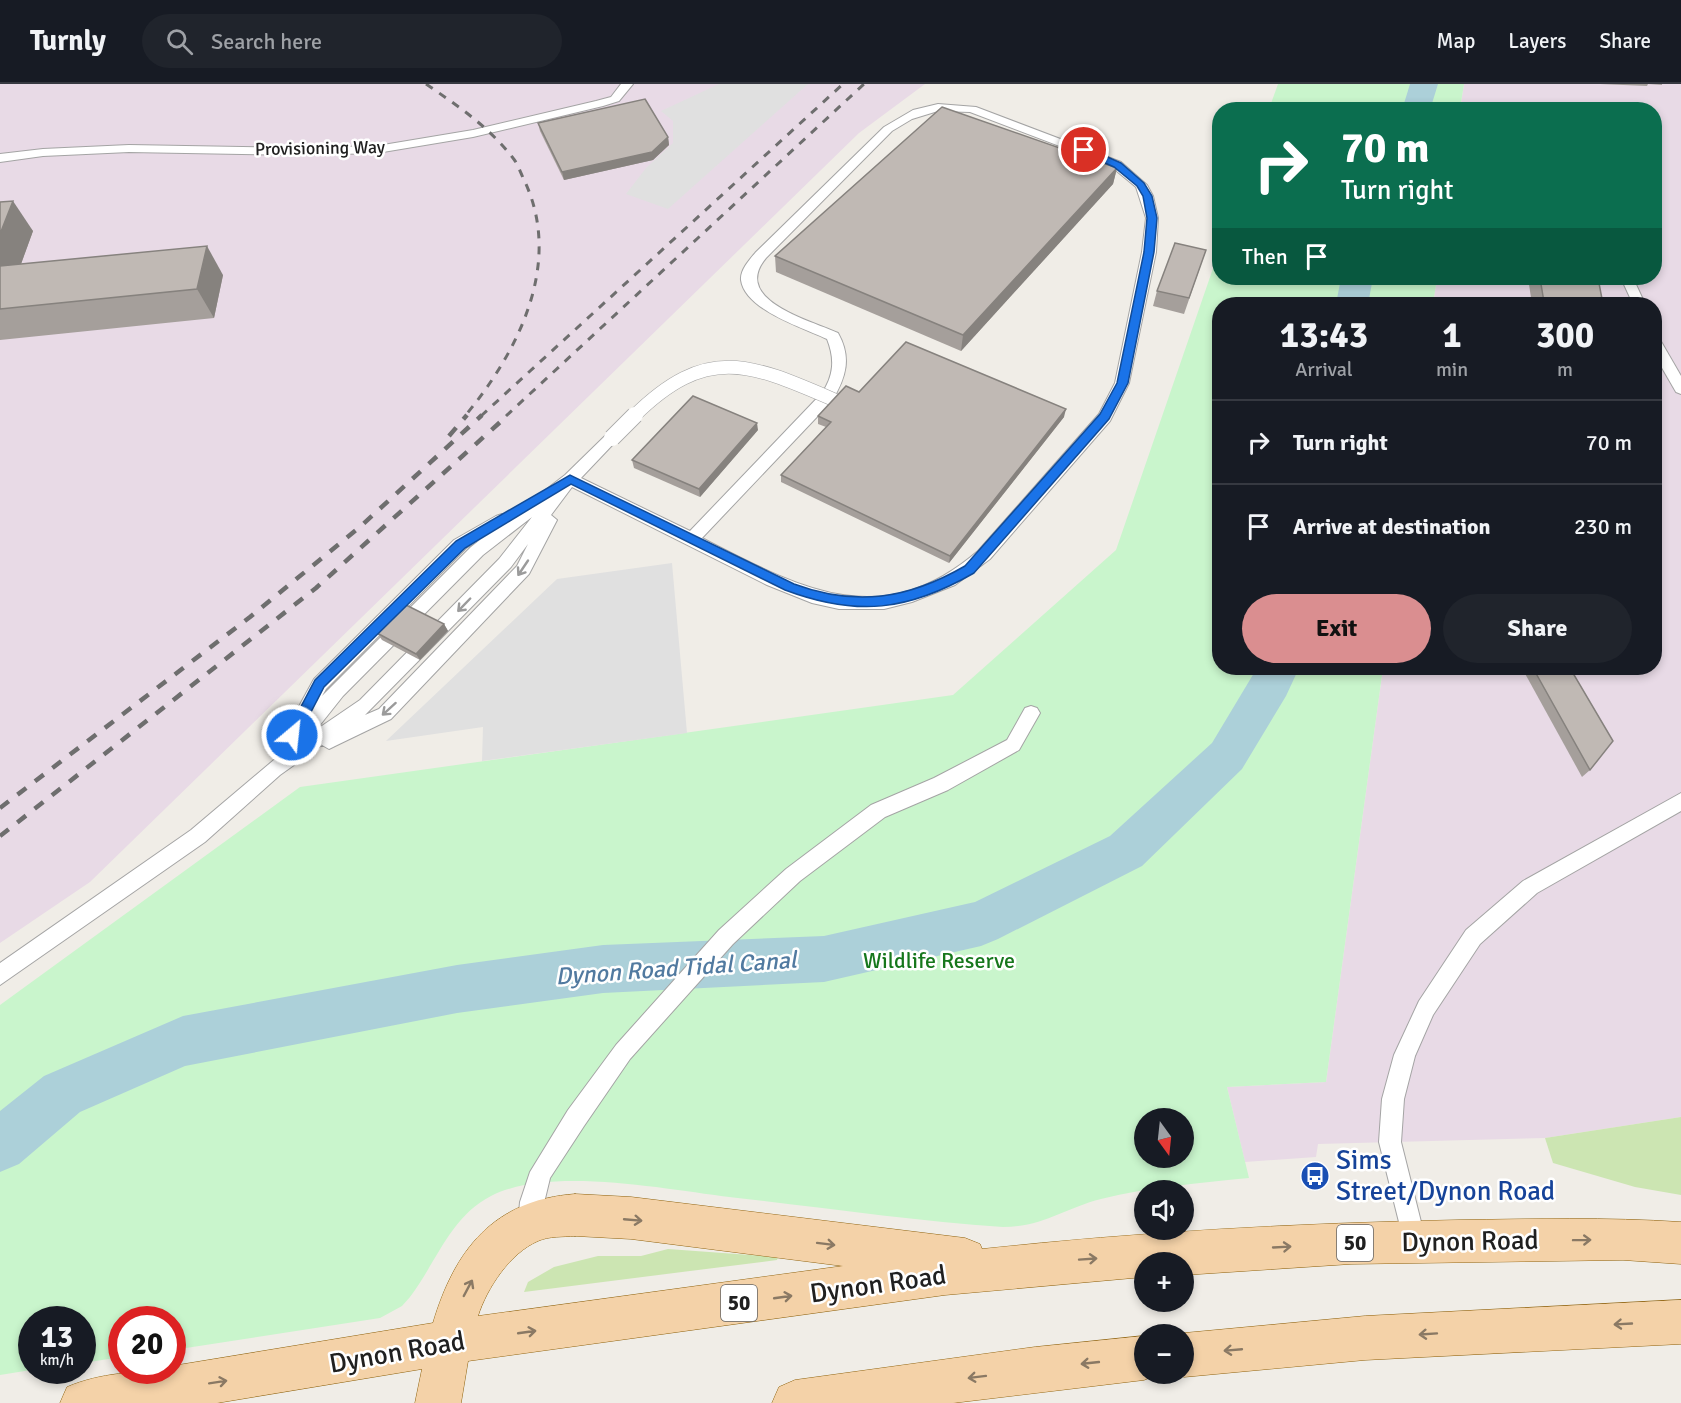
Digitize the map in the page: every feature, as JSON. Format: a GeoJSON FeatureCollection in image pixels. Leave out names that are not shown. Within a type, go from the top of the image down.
{"type":"FeatureCollection","features":[{"type":"Feature","properties":{"kind":"main road"},"geometry":{"type":"LineString","coordinates":[[438,1403],[457,1312],[472,1279],[498,1245],[529,1224],[561,1215],[633,1220],[883,1251],[1029,1265]]}},
{"type":"Feature","properties":{"kind":"main road","name":"Dynon Road"},"geometry":{"type":"LineString","coordinates":[[83,1403],[449,1342],[1029,1265],[1267,1248],[1414,1242],[1623,1239],[1681,1243]]}},
{"type":"Feature","properties":{"kind":"main road"},"geometry":{"type":"LineString","coordinates":[[1194,1353],[1365,1338],[1681,1322]]}},
{"type":"Feature","properties":{"kind":"main road"},"geometry":{"type":"LineString","coordinates":[[795,1403],[1035,1369],[1134,1359]]}},
{"type":"Feature","properties":{"kind":"lane","name":"Provisioning Way"},"geometry":{"type":"LineString","coordinates":[[0,158],[59,150],[133,147],[344,151],[401,146],[491,130],[599,104],[615,99],[627,84]]}},
{"type":"Feature","properties":{"kind":"lane"},"geometry":{"type":"LineString","coordinates":[[570,479],[789,587],[820,598],[870,603],[901,599],[947,582],[970,569],[1105,417],[1122,383],[1149,252],[1152,218],[1147,196],[1141,185],[1118,165],[1103,158],[972,109],[956,107],[922,110],[904,117],[888,129],[761,255],[750,270],[748,281],[753,293],[764,303],[832,336],[839,350],[841,370],[827,397],[692,539]]}},
{"type":"Feature","properties":{"kind":"lane"},"geometry":{"type":"LineString","coordinates":[[1662,355],[1681,389]]}},
{"type":"Feature","properties":{"kind":"lane"},"geometry":{"type":"LineString","coordinates":[[274,769],[337,691],[477,552],[570,479],[668,386],[692,373],[716,366],[738,365],[767,371],[837,401]]}},
{"type":"Feature","properties":{"kind":"lane"},"geometry":{"type":"LineString","coordinates":[[0,975],[198,836],[274,769],[366,705],[505,563],[570,479]]}},
{"type":"Feature","properties":{"kind":"lane"},"geometry":{"type":"LineString","coordinates":[[274,769],[385,714],[523,570],[570,479]]}},
{"type":"Feature","properties":{"kind":"lane"},"geometry":{"type":"LineString","coordinates":[[274,769],[320,684],[460,544],[570,479]]}},
{"type":"Feature","properties":{"kind":"lane"},"geometry":{"type":"LineString","coordinates":[[529,1224],[534,1190],[546,1162],[623,1052],[726,937],[793,875],[878,811],[941,784],[1013,745],[1031,713]]}},
{"type":"Feature","properties":{"kind":"lane"},"geometry":{"type":"LineString","coordinates":[[1414,1242],[1390,1142],[1393,1099],[1405,1055],[1426,1008],[1473,937],[1530,888],[1681,801]]}},
{"type":"Feature","properties":{"kind":"shaded area"},"geometry":{"type":"Polygon","coordinates":[[[0,84],[925,84],[859,133],[90,882],[0,943],[0,84]]]}},
{"type":"Feature","properties":{"kind":"shaded area"},"geometry":{"type":"Polygon","coordinates":[[[719,84],[808,84],[668,209],[626,194],[646,168],[673,143],[673,121],[661,111],[719,84]]]}},
{"type":"Feature","properties":{"kind":"shaded area"},"geometry":{"type":"Polygon","coordinates":[[[1464,84],[1681,84],[1681,1117],[1545,1138],[1318,1144],[1316,1157],[1245,1162],[1227,1087],[1326,1082],[1382,675],[1662,675],[1662,297],[1434,297],[1436,285],[1662,285],[1662,102],[1461,102],[1464,84]]]}},
{"type":"Feature","properties":{"kind":"shaded area"},"geometry":{"type":"Polygon","coordinates":[[[672,563],[687,733],[482,761],[483,727],[386,741],[557,579],[672,563]]]}},
{"type":"Feature","properties":{"kind":"green space"},"geometry":{"type":"Polygon","coordinates":[[[1278,84],[1464,84],[1461,102],[1272,102],[1278,84]]]}},
{"type":"Feature","properties":{"kind":"green space","name":"Wildlife Reserve"},"geometry":{"type":"Polygon","coordinates":[[[1212,271],[1212,285],[1436,285],[1434,297],[1212,297],[1212,675],[1382,675],[1326,1082],[1227,1087],[1249,1178],[1194,1184],[1194,1180],[1134,1180],[1134,1192],[1088,1203],[1030,1224],[1003,1227],[900,1218],[640,1185],[575,1181],[544,1182],[515,1187],[491,1196],[477,1205],[454,1228],[410,1297],[402,1306],[380,1318],[186,1348],[186,1306],[108,1306],[108,1359],[96,1361],[96,1306],[18,1306],[18,1372],[0,1375],[0,1005],[300,787],[953,695],[1116,550],[1212,271]]]}},
{"type":"Feature","properties":{"kind":"green space"},"geometry":{"type":"Polygon","coordinates":[[[1681,1117],[1681,1195],[1635,1187],[1553,1163],[1545,1138],[1681,1117]]]}},
{"type":"Feature","properties":{"kind":"green space"},"geometry":{"type":"Polygon","coordinates":[[[668,1249],[778,1257],[777,1260],[524,1292],[528,1282],[554,1267],[598,1256],[641,1256],[668,1249]]]}},
{"type":"Feature","properties":{"kind":"building"},"geometry":{"type":"Polygon","coordinates":[[[645,99],[668,137],[652,152],[562,172],[538,123],[645,99]]]}},
{"type":"Feature","properties":{"kind":"building"},"geometry":{"type":"Polygon","coordinates":[[[942,107],[1117,168],[963,335],[775,256],[942,107]]]}},
{"type":"Feature","properties":{"kind":"building"},"geometry":{"type":"Polygon","coordinates":[[[13,201],[0,234],[0,202],[13,201]]]}},
{"type":"Feature","properties":{"kind":"building"},"geometry":{"type":"Polygon","coordinates":[[[1175,243],[1206,250],[1189,298],[1157,291],[1175,243]]]}},
{"type":"Feature","properties":{"kind":"building"},"geometry":{"type":"Polygon","coordinates":[[[207,246],[197,289],[0,309],[0,266],[207,246]]]}},
{"type":"Feature","properties":{"kind":"building"},"geometry":{"type":"Polygon","coordinates":[[[1541,285],[1599,285],[1602,297],[1543,297],[1541,285]]]}},
{"type":"Feature","properties":{"kind":"building"},"geometry":{"type":"Polygon","coordinates":[[[906,342],[1066,409],[950,556],[781,475],[831,422],[818,416],[846,386],[859,392],[906,342]]]}},
{"type":"Feature","properties":{"kind":"building"},"geometry":{"type":"Polygon","coordinates":[[[693,396],[757,423],[699,489],[632,460],[693,396]]]}},
{"type":"Feature","properties":{"kind":"building"},"geometry":{"type":"Polygon","coordinates":[[[406,605],[444,624],[416,654],[377,633],[406,605]]]}},
{"type":"Feature","properties":{"kind":"building"},"geometry":{"type":"Polygon","coordinates":[[[1537,675],[1574,675],[1613,741],[1590,770],[1537,675]]]}},
{"type":"Feature","properties":{"kind":"waterway","name":"Dynon Road Tidal Canal"},"geometry":{"type":"LineString","coordinates":[[1418,102],[1424,84]]}},
{"type":"Feature","properties":{"kind":"waterway","name":"Dynon Road Tidal Canal"},"geometry":{"type":"LineString","coordinates":[[1353,297],[1356,285]]}},
{"type":"Feature","properties":{"kind":"waterway","name":"Dynon Road Tidal Canal"},"geometry":{"type":"LineString","coordinates":[[0,1145],[62,1094],[183,1041],[457,989],[603,969],[824,959],[981,923],[1126,851],[1227,756],[1275,675]]}},
{"type":"Feature","properties":{"kind":"railway"},"geometry":{"type":"LineString","coordinates":[[426,84],[472,117],[513,158],[525,182],[536,213],[539,244],[537,275],[529,306],[502,364],[465,416]]}},
{"type":"Feature","properties":{"kind":"railway"},"geometry":{"type":"LineString","coordinates":[[481,416],[843,84]]}},
{"type":"Feature","properties":{"kind":"railway"},"geometry":{"type":"LineString","coordinates":[[506,416],[864,84]]}},
{"type":"Feature","properties":{"kind":"railway"},"geometry":{"type":"LineString","coordinates":[[449,436],[467,415]]}},
{"type":"Feature","properties":{"kind":"railway"},"geometry":{"type":"LineString","coordinates":[[0,808],[250,617],[361,526],[482,415]]}},
{"type":"Feature","properties":{"kind":"railway"},"geometry":{"type":"LineString","coordinates":[[0,836],[316,588],[508,415]]}},
{"type":"Feature","properties":{"kind":"place","name":"Sims Street/Dynon Road"},"geometry":{"type":"Point","coordinates":[1315,1176]}},
{"type":"Feature","properties":{"kind":"route"},"geometry":{"type":"LineString","coordinates":[[292,735],[320,684],[460,544],[570,479],[789,587],[820,598],[870,603],[901,599],[924,592],[970,569],[1105,417],[1122,383],[1149,252],[1152,218],[1147,196],[1141,185],[1118,165],[1084,150]]}}]}
